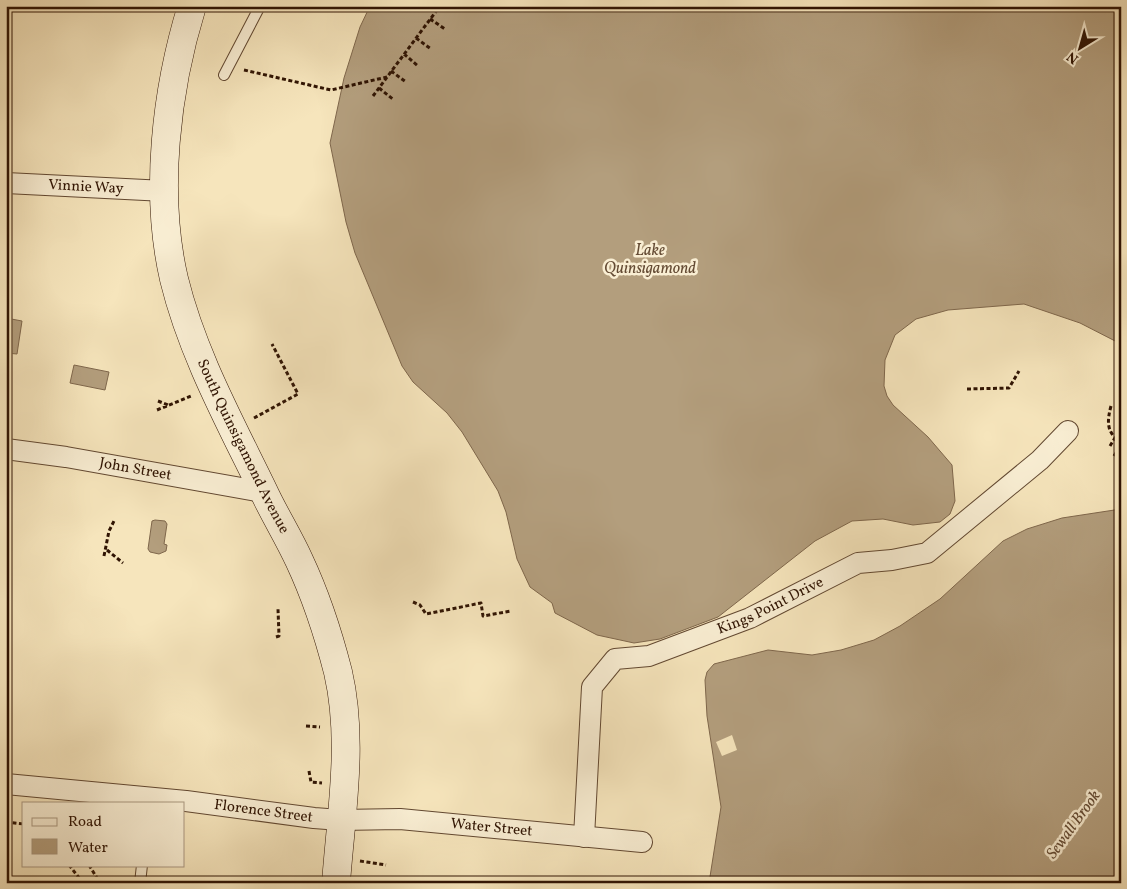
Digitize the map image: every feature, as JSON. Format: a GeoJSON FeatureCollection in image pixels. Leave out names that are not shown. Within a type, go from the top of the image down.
{"type":"FeatureCollection","features":[{"type":"Feature","properties":{"kind":"main road","name":"South Quinsigamond Avenue"},"geometry":{"type":"LineString","coordinates":[[192,6],[180,53],[168,123],[165,190],[169,248],[180,300],[208,375],[317,602],[338,674],[346,743],[336,883]]}},
{"type":"Feature","properties":{"kind":"street","name":"Vinnie Way"},"geometry":{"type":"LineString","coordinates":[[6,183],[165,190]]}},
{"type":"Feature","properties":{"kind":"street","name":"Kings Point Drive"},"geometry":{"type":"LineString","coordinates":[[584,837],[592,686],[615,659],[649,656],[750,618],[858,563],[892,560],[927,553],[1040,460],[1068,431]]}},
{"type":"Feature","properties":{"kind":"street","name":"John Street"},"geometry":{"type":"LineString","coordinates":[[6,450],[66,457],[264,492]]}},
{"type":"Feature","properties":{"kind":"street","name":"Florence Street"},"geometry":{"type":"LineString","coordinates":[[6,784],[168,802]]}},
{"type":"Feature","properties":{"kind":"street","name":"Florence Street"},"geometry":{"type":"LineString","coordinates":[[185,804],[340,820]]}},
{"type":"Feature","properties":{"kind":"street","name":"Water Street"},"geometry":{"type":"LineString","coordinates":[[340,820],[400,819],[642,842]]}},
{"type":"Feature","properties":{"kind":"lane"},"geometry":{"type":"LineString","coordinates":[[226,70],[260,6]]}},
{"type":"Feature","properties":{"kind":"lane"},"geometry":{"type":"LineString","coordinates":[[140,883],[142,866]]}},
{"type":"Feature","properties":{"kind":"path"},"geometry":{"type":"LineString","coordinates":[[372,96],[440,6]]}},
{"type":"Feature","properties":{"kind":"path"},"geometry":{"type":"LineString","coordinates":[[456,6],[460,10]]}},
{"type":"Feature","properties":{"kind":"path"},"geometry":{"type":"LineString","coordinates":[[430,19],[445,29]]}},
{"type":"Feature","properties":{"kind":"path"},"geometry":{"type":"LineString","coordinates":[[416,38],[431,49]]}},
{"type":"Feature","properties":{"kind":"path"},"geometry":{"type":"LineString","coordinates":[[404,54],[418,66]]}},
{"type":"Feature","properties":{"kind":"path"},"geometry":{"type":"LineString","coordinates":[[226,70],[323,90],[331,90],[387,77]]}},
{"type":"Feature","properties":{"kind":"path"},"geometry":{"type":"LineString","coordinates":[[391,71],[406,82]]}},
{"type":"Feature","properties":{"kind":"path"},"geometry":{"type":"LineString","coordinates":[[378,88],[394,100]]}},
{"type":"Feature","properties":{"kind":"path"},"geometry":{"type":"LineString","coordinates":[[251,419],[298,394],[272,344]]}},
{"type":"Feature","properties":{"kind":"path"},"geometry":{"type":"LineString","coordinates":[[967,389],[1009,388],[1019,371]]}},
{"type":"Feature","properties":{"kind":"path"},"geometry":{"type":"LineString","coordinates":[[157,410],[191,396]]}},
{"type":"Feature","properties":{"kind":"path"},"geometry":{"type":"LineString","coordinates":[[158,401],[168,406]]}},
{"type":"Feature","properties":{"kind":"path"},"geometry":{"type":"LineString","coordinates":[[1111,406],[1108,419],[1109,430],[1121,444],[1114,456]]}},
{"type":"Feature","properties":{"kind":"path"},"geometry":{"type":"LineString","coordinates":[[1110,446],[1121,428]]}},
{"type":"Feature","properties":{"kind":"path"},"geometry":{"type":"LineString","coordinates":[[104,556],[108,531],[115,519]]}},
{"type":"Feature","properties":{"kind":"path"},"geometry":{"type":"LineString","coordinates":[[106,550],[123,563]]}},
{"type":"Feature","properties":{"kind":"path"},"geometry":{"type":"LineString","coordinates":[[413,602],[420,606],[426,614],[480,603],[484,616],[511,611]]}},
{"type":"Feature","properties":{"kind":"path"},"geometry":{"type":"LineString","coordinates":[[276,637],[279,636],[278,609]]}},
{"type":"Feature","properties":{"kind":"path"},"geometry":{"type":"LineString","coordinates":[[306,726],[320,727]]}},
{"type":"Feature","properties":{"kind":"path"},"geometry":{"type":"LineString","coordinates":[[309,771],[310,782],[323,783]]}},
{"type":"Feature","properties":{"kind":"path"},"geometry":{"type":"LineString","coordinates":[[6,822],[22,824]]}},
{"type":"Feature","properties":{"kind":"path"},"geometry":{"type":"LineString","coordinates":[[354,861],[386,865]]}},
{"type":"Feature","properties":{"kind":"path"},"geometry":{"type":"LineString","coordinates":[[70,866],[83,883]]}},
{"type":"Feature","properties":{"kind":"path"},"geometry":{"type":"LineString","coordinates":[[90,866],[100,883]]}},
{"type":"Feature","properties":{"kind":"water","name":"Lake Quinsigamond"},"geometry":{"type":"Polygon","coordinates":[[[370,6],[1121,6],[1121,344],[1080,323],[1024,304],[948,310],[916,319],[895,335],[885,360],[884,386],[887,396],[893,405],[928,437],[952,465],[955,501],[950,514],[940,522],[913,525],[883,519],[852,521],[815,541],[718,617],[660,639],[634,643],[597,635],[555,613],[552,603],[530,587],[517,559],[506,512],[498,491],[462,432],[447,413],[413,382],[402,366],[355,253],[346,222],[330,143],[344,78],[360,27],[370,6]]]}},
{"type":"Feature","properties":{"kind":"water"},"geometry":{"type":"Polygon","coordinates":[[[6,318],[22,321],[17,354],[6,353],[6,318]]]}},
{"type":"Feature","properties":{"kind":"water"},"geometry":{"type":"Polygon","coordinates":[[[74,365],[109,372],[105,390],[70,383],[74,365]]]}},
{"type":"Feature","properties":{"kind":"water","name":"Sewall Brook"},"geometry":{"type":"Polygon","coordinates":[[[1121,509],[1121,883],[709,883],[721,807],[707,716],[705,680],[707,672],[714,664],[768,650],[812,655],[841,650],[874,640],[900,626],[940,599],[1003,541],[1027,529],[1062,518],[1121,509]]]}},
{"type":"Feature","properties":{"kind":"water"},"geometry":{"type":"Polygon","coordinates":[[[152,521],[165,521],[167,524],[164,544],[167,545],[166,551],[159,554],[150,552],[148,549],[152,521]]]}},
{"type":"Feature","properties":{"kind":"pier"},"geometry":{"type":"Polygon","coordinates":[[[732,735],[737,750],[722,756],[716,742],[732,735]]]}}]}
